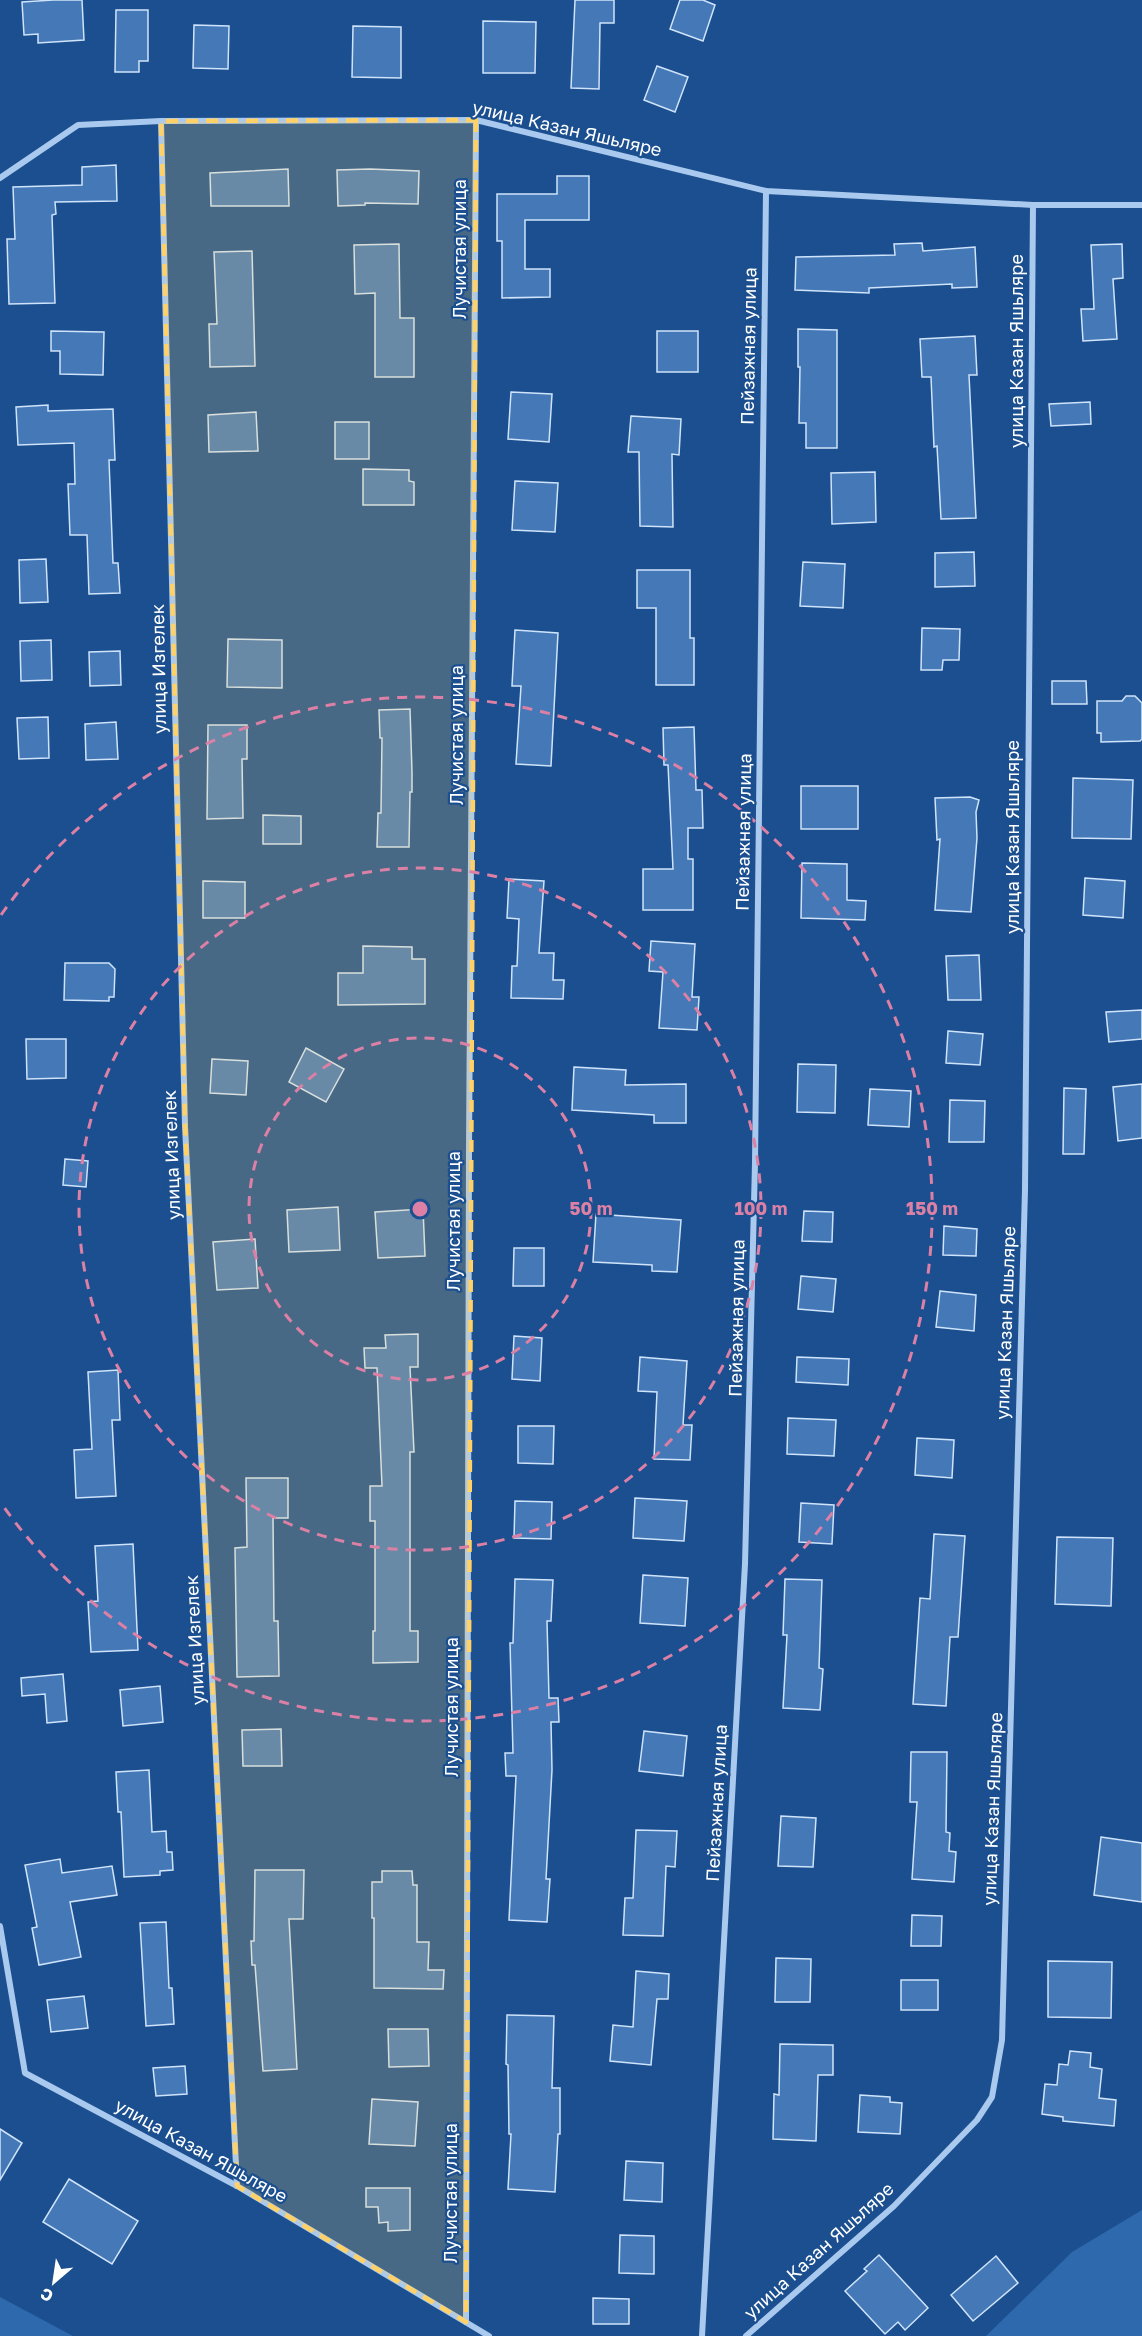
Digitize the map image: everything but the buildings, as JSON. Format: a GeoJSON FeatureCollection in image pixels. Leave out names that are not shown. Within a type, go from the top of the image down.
{"type":"FeatureCollection","features":[{"type":"Feature","properties":{"kind":"street","name":"улица Казан Яшьляре"},"geometry":{"type":"LineString","coordinates":[[0,178],[78,125],[161,121],[476,120],[766,191],[1033,205],[1142,205]]}},
{"type":"Feature","properties":{"kind":"street","name":"Лучистая улица"},"geometry":{"type":"LineString","coordinates":[[466,2322],[469,1141],[476,120]]}},
{"type":"Feature","properties":{"kind":"street","name":"улица Изгелек"},"geometry":{"type":"LineString","coordinates":[[161,121],[185,1126],[237,2186]]}},
{"type":"Feature","properties":{"kind":"street","name":"Пейзажная улица"},"geometry":{"type":"LineString","coordinates":[[702,2336],[745,1564],[755,1163],[766,191]]}},
{"type":"Feature","properties":{"kind":"street","name":"улица Казан Яшьляре"},"geometry":{"type":"LineString","coordinates":[[746,2336],[894,2206],[976,2120],[992,2097],[1002,2040],[1025,1190],[1033,205]]}},
{"type":"Feature","properties":{"kind":"street","name":"улица Казан Яшьляре"},"geometry":{"type":"LineString","coordinates":[[0,1926],[25,2073],[237,2186],[489,2336]]}},
{"type":"Feature","properties":{"kind":"highlighted area"},"geometry":{"type":"Polygon","coordinates":[[[476,120],[466,2322],[237,2186],[185,1126],[161,121],[476,120]]]}},
{"type":"Feature","properties":{"kind":"shaded area"},"geometry":{"type":"Polygon","coordinates":[[[1142,2210],[1142,2336],[986,2336],[1072,2252],[1142,2210]]]}},
{"type":"Feature","properties":{"kind":"shaded area"},"geometry":{"type":"Polygon","coordinates":[[[0,2297],[73,2336],[0,2336],[0,2297]]]}}]}
